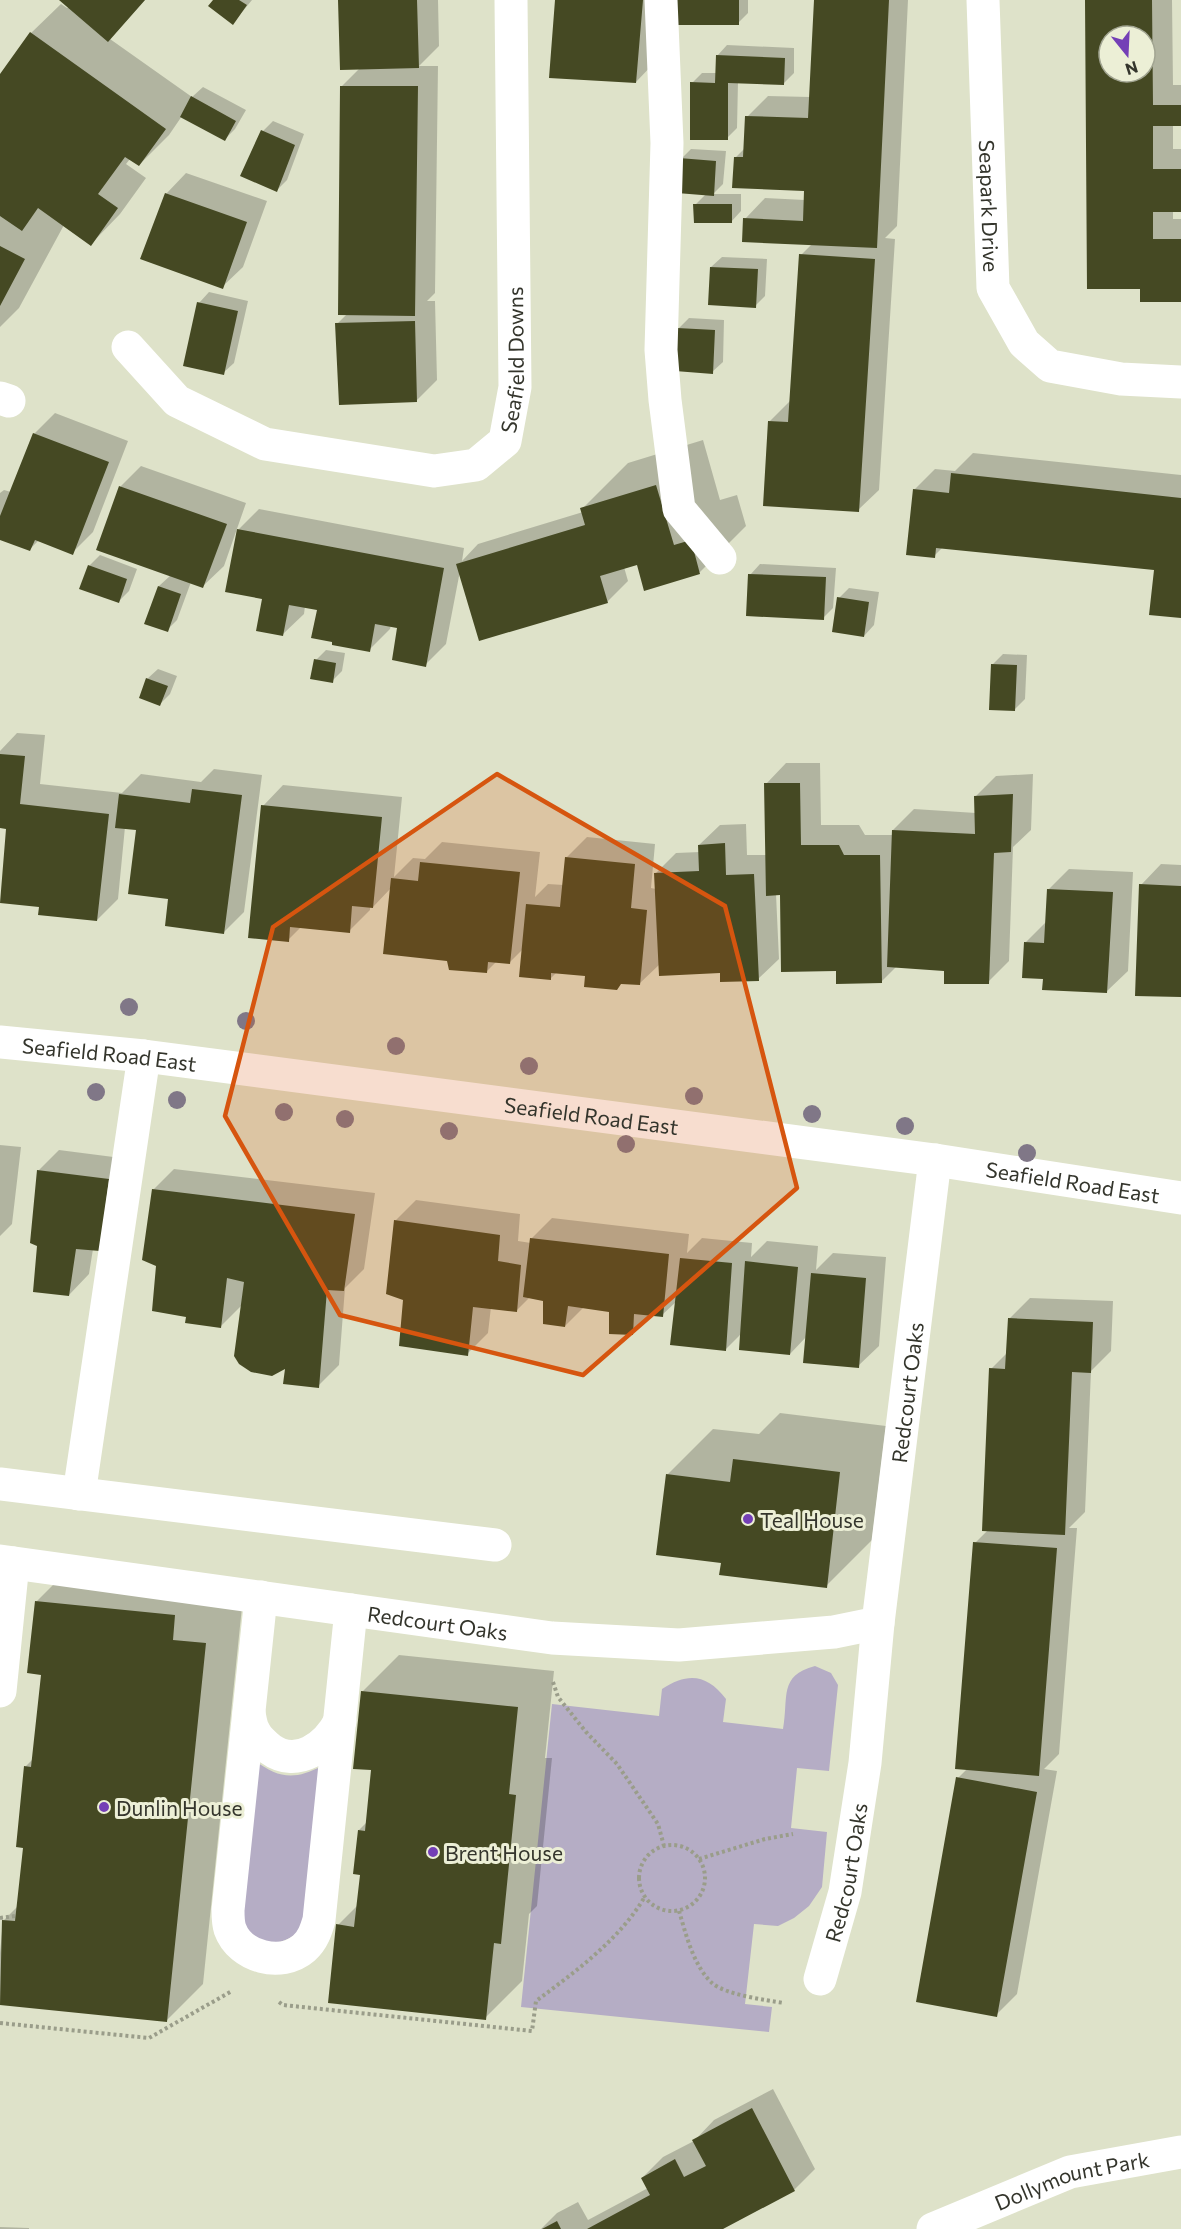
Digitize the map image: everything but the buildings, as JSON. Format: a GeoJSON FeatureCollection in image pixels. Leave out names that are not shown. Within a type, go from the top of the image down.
{"type":"FeatureCollection","features":[{"type":"Feature","properties":{"kind":"street","name":"Seafield Downs"},"geometry":{"type":"LineString","coordinates":[[128,347],[177,401],[265,444],[434,471],[476,465],[505,441],[514,387],[511,0]]}},
{"type":"Feature","properties":{"kind":"street"},"geometry":{"type":"LineString","coordinates":[[661,0],[667,143],[661,350],[665,400],[679,508],[720,558]]}},
{"type":"Feature","properties":{"kind":"street","name":"Seapark Drive"},"geometry":{"type":"LineString","coordinates":[[983,0],[993,288],[1024,343],[1050,366],[1120,379],[1181,382]]}},
{"type":"Feature","properties":{"kind":"street","name":"Seafield Road East"},"geometry":{"type":"LineString","coordinates":[[0,1042],[144,1056],[935,1160],[1181,1198]]}},
{"type":"Feature","properties":{"kind":"street"},"geometry":{"type":"LineString","coordinates":[[79,1494],[144,1056]]}},
{"type":"Feature","properties":{"kind":"street","name":"Redcourt Oaks"},"geometry":{"type":"LineString","coordinates":[[820,1979],[845,1892],[865,1763],[878,1623],[935,1160]]}},
{"type":"Feature","properties":{"kind":"street"},"geometry":{"type":"LineString","coordinates":[[0,1484],[495,1545]]}},
{"type":"Feature","properties":{"kind":"street"},"geometry":{"type":"LineString","coordinates":[[1,1678],[7,1562]]}},
{"type":"Feature","properties":{"kind":"street","name":"Redcourt Oaks"},"geometry":{"type":"LineString","coordinates":[[7,1562],[552,1638],[680,1645],[834,1632],[878,1623]]}},
{"type":"Feature","properties":{"kind":"street"},"geometry":{"type":"LineString","coordinates":[[261,1597],[228,1910],[230,1929],[239,1943],[269,1965],[303,1949],[313,1937],[319,1920],[351,1610]]}},
{"type":"Feature","properties":{"kind":"street"},"geometry":{"type":"LineString","coordinates":[[249,1713],[254,1731],[263,1744],[275,1753],[290,1757],[308,1754],[321,1746],[333,1735],[340,1721]]}},
{"type":"Feature","properties":{"kind":"street","name":"Dollymount Park"},"geometry":{"type":"LineString","coordinates":[[933,2229],[1070,2172],[1181,2152]]}},
{"type":"Feature","properties":{"kind":"path"},"geometry":{"type":"LineString","coordinates":[[552,1638],[549,1672],[558,1696],[586,1732],[617,1764],[658,1824],[664,1846]]}},
{"type":"Feature","properties":{"kind":"path"},"geometry":{"type":"LineString","coordinates":[[699,1859],[765,1839],[793,1834]]}},
{"type":"Feature","properties":{"kind":"path"},"geometry":{"type":"LineString","coordinates":[[664,1846],[690,1851],[699,1859],[704,1871],[705,1884],[700,1896],[691,1905],[679,1911],[666,1911],[654,1907],[644,1898],[640,1886],[639,1873],[644,1861],[652,1851],[664,1846]]}},
{"type":"Feature","properties":{"kind":"path"},"geometry":{"type":"LineString","coordinates":[[0,2023],[149,2038],[269,1965],[273,1997],[283,2006],[532,2031],[536,2001],[562,1982],[603,1946],[634,1915],[644,1898]]}},
{"type":"Feature","properties":{"kind":"path"},"geometry":{"type":"LineString","coordinates":[[679,1911],[688,1941],[700,1966],[713,1983],[731,1991],[806,2008],[820,1979]]}},
{"type":"Feature","properties":{"kind":"path"},"geometry":{"type":"LineString","coordinates":[[0,1918],[15,1916]]}},
{"type":"Feature","properties":{"kind":"highlighted area"},"geometry":{"type":"Polygon","coordinates":[[[497,774],[725,906],[797,1188],[583,1375],[340,1315],[225,1116],[273,927],[497,774]]]}},
{"type":"Feature","properties":{"kind":"shaded area"},"geometry":{"type":"Polygon","coordinates":[[[815,1666],[831,1673],[838,1685],[829,1771],[797,1768],[791,1828],[827,1832],[822,1887],[809,1906],[794,1918],[778,1926],[754,1924],[745,2004],[772,2007],[769,2032],[521,2007],[552,1704],[659,1716],[662,1689],[680,1680],[697,1678],[712,1684],[726,1699],[723,1722],[783,1729],[787,1689],[790,1682],[803,1670],[815,1666]]]}},
{"type":"Feature","properties":{"kind":"shaded area"},"geometry":{"type":"Polygon","coordinates":[[[254,1760],[271,1771],[287,1775],[304,1774],[322,1766],[304,1927],[287,1939],[270,1943],[254,1936],[241,1920],[254,1760]]]}},
{"type":"Feature","properties":{"kind":"place","name":"Teal House"},"geometry":{"type":"Point","coordinates":[748,1519]}},
{"type":"Feature","properties":{"kind":"place","name":"Dunlin House"},"geometry":{"type":"Point","coordinates":[104,1807]}},
{"type":"Feature","properties":{"kind":"place","name":"Brent House"},"geometry":{"type":"Point","coordinates":[433,1852]}}]}
